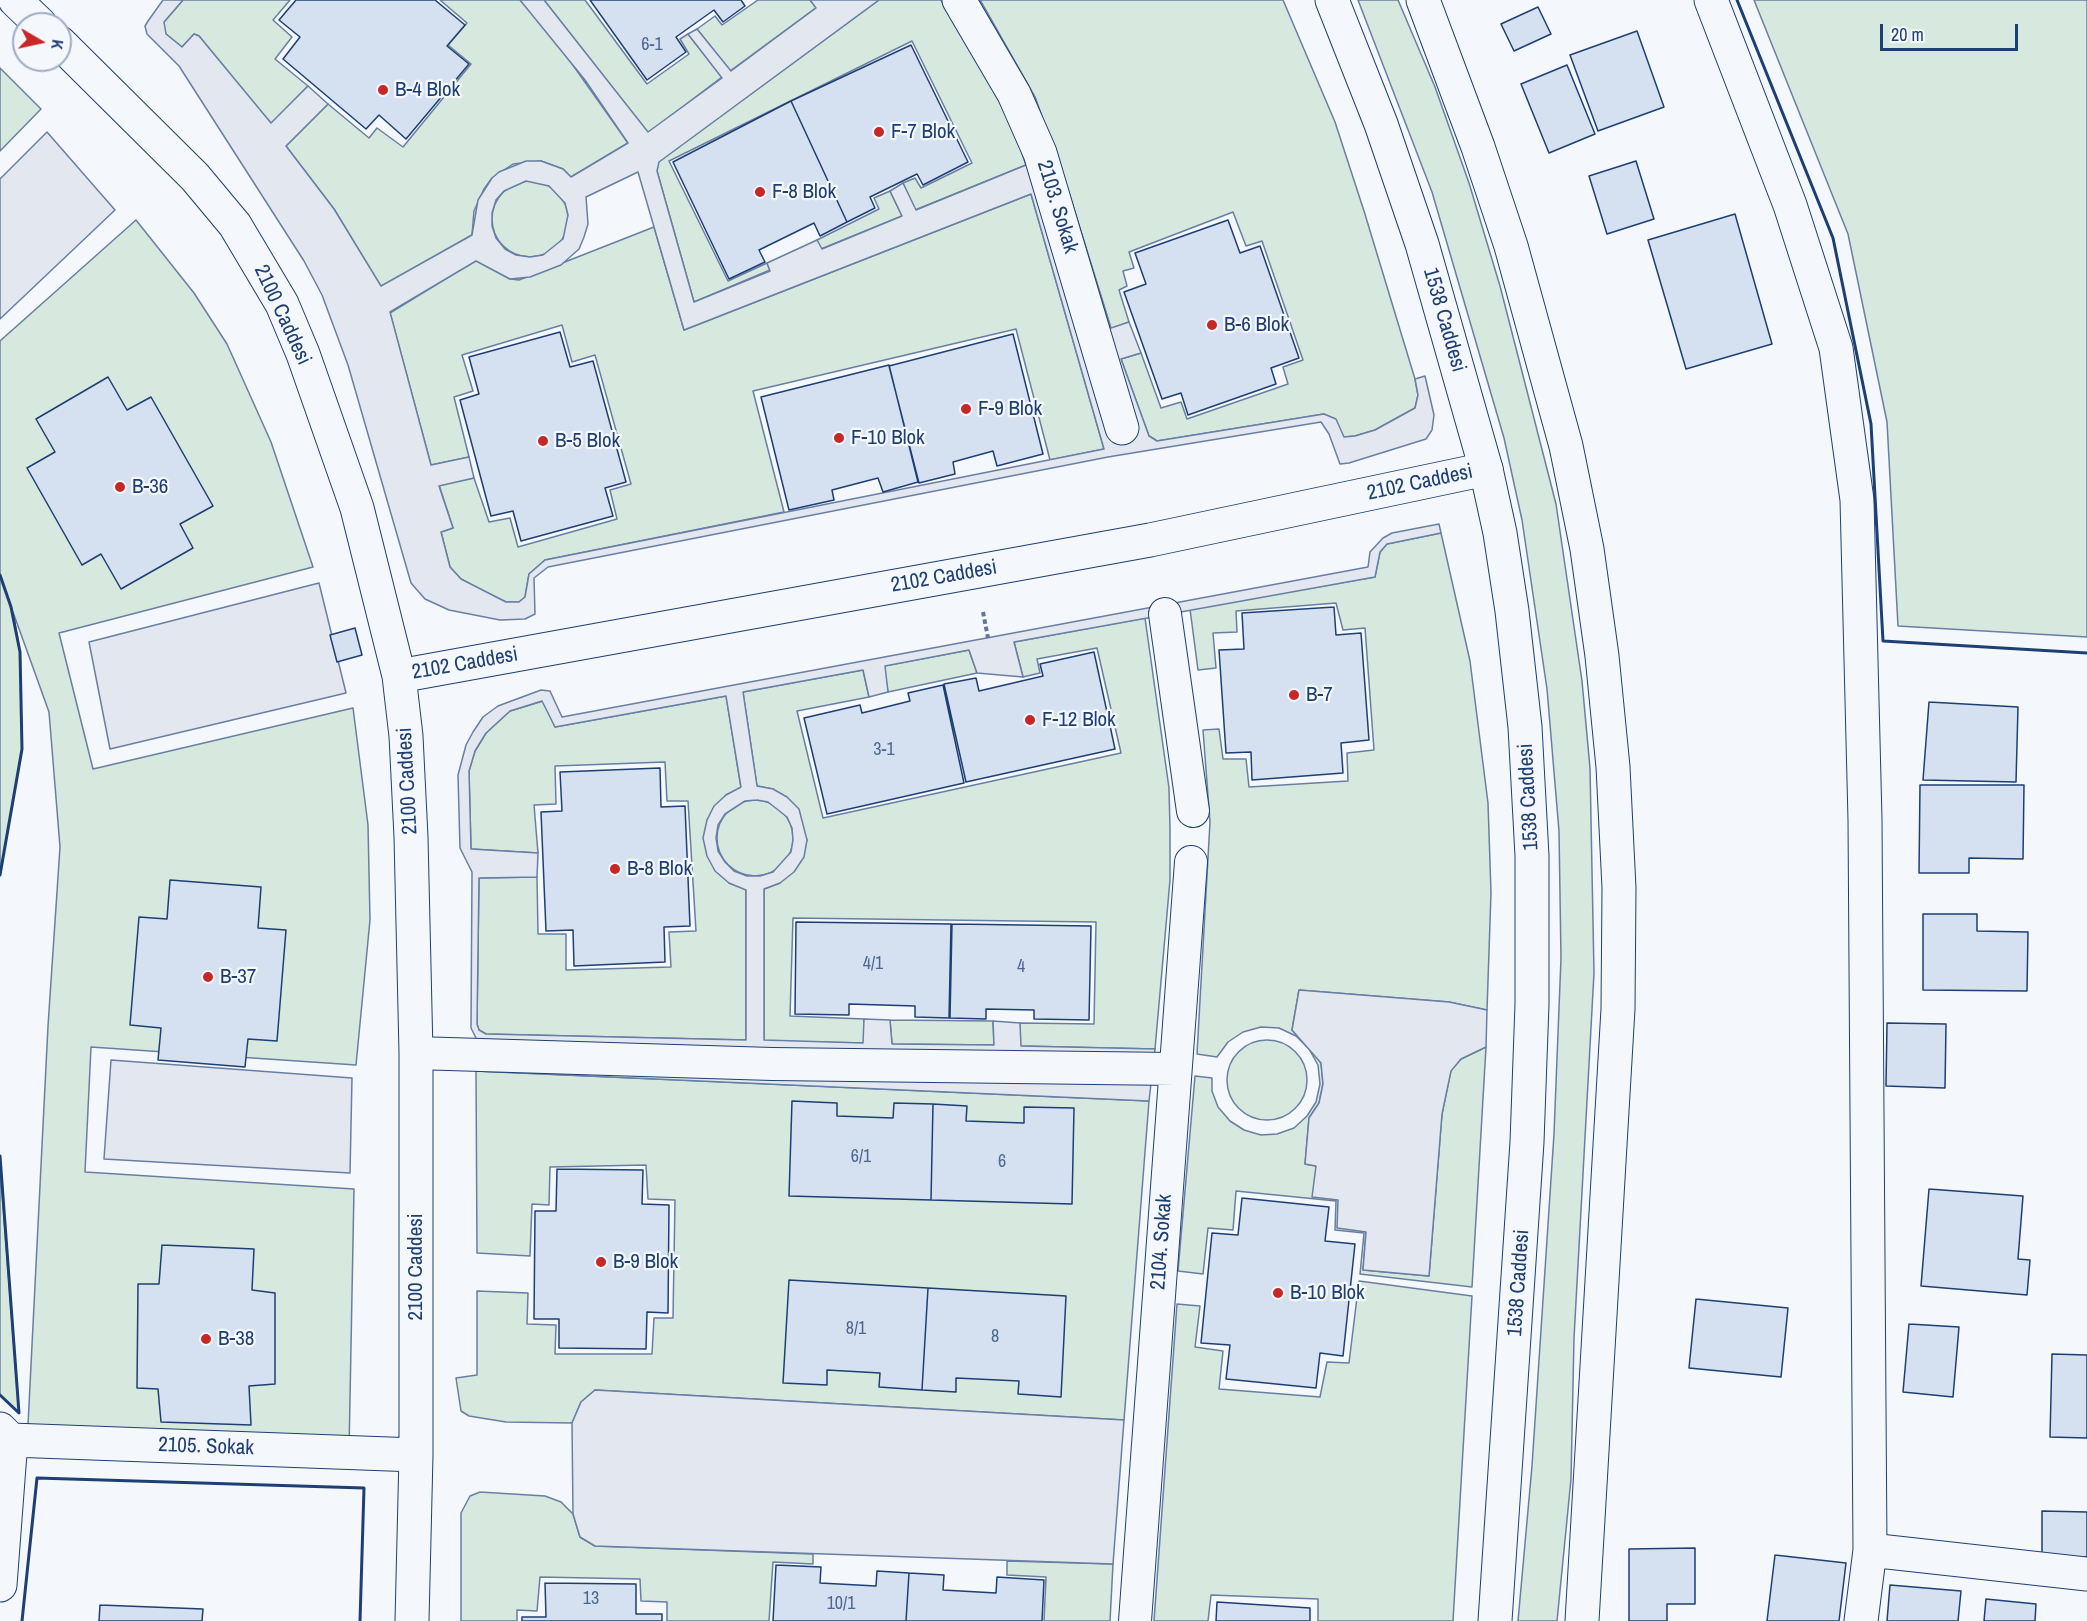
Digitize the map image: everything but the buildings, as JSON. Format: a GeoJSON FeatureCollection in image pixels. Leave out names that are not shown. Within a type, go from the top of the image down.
{"type":"FeatureCollection","features":[{"type":"Feature","properties":{"kind":"street"},"geometry":{"type":"LineString","coordinates":[[15,0],[28,12]]}},
{"type":"Feature","properties":{"kind":"street","name":"2103. Sokak"},"geometry":{"type":"LineString","coordinates":[[959,0],[1014,94],[1040,153],[1122,428]]}},
{"type":"Feature","properties":{"kind":"street","name":"1538 Caddesi"},"geometry":{"type":"LineString","coordinates":[[1332,0],[1381,124],[1422,244],[1486,469],[1500,533],[1512,610],[1525,727],[1532,856],[1532,1004],[1527,1142],[1495,1621]]}},
{"type":"Feature","properties":{"kind":"street"},"geometry":{"type":"LineString","coordinates":[[1423,0],[1478,147],[1510,246],[1566,446],[1587,549],[1613,766],[1619,888],[1618,1009],[1582,1621]]}},
{"type":"Feature","properties":{"kind":"street"},"geometry":{"type":"LineString","coordinates":[[1712,0],[1790,205],[1836,348],[1857,500],[1865,820],[1870,1550],[1861,1621]]}},
{"type":"Feature","properties":{"kind":"street","name":"2100 Caddesi"},"geometry":{"type":"LineString","coordinates":[[72,55],[195,177],[235,225],[282,304],[303,354],[357,508],[399,676],[406,736],[411,837],[416,1053],[416,1455],[412,1621]]}},
{"type":"Feature","properties":{"kind":"street","name":"2102 Caddesi"},"geometry":{"type":"LineString","coordinates":[[399,676],[1150,540],[1486,469]]}},
{"type":"Feature","properties":{"kind":"street"},"geometry":{"type":"LineString","coordinates":[[1165,614],[1193,811]]}},
{"type":"Feature","properties":{"kind":"street","name":"2104. Sokak"},"geometry":{"type":"LineString","coordinates":[[1135,1621],[1191,862]]}},
{"type":"Feature","properties":{"kind":"street"},"geometry":{"type":"LineString","coordinates":[[416,1053],[772,1064],[1175,1069]]}},
{"type":"Feature","properties":{"kind":"street"},"geometry":{"type":"LineString","coordinates":[[0,1585],[5,1434]]}},
{"type":"Feature","properties":{"kind":"street","name":"2105. Sokak"},"geometry":{"type":"LineString","coordinates":[[5,1434],[416,1455]]}},
{"type":"Feature","properties":{"kind":"street"},"geometry":{"type":"LineString","coordinates":[[1870,1550],[2087,1574]]}},
{"type":"Feature","properties":{"kind":"shaded area"},"geometry":{"type":"Polygon","coordinates":[[[163,0],[183,0],[164,22],[166,34],[182,47],[194,34],[199,36],[271,123],[308,86],[328,104],[286,146],[334,209],[381,286],[472,235],[478,200],[492,178],[499,172],[526,161],[541,161],[563,169],[571,177],[628,143],[585,80],[520,0],[544,0],[648,132],[722,78],[688,34],[697,29],[731,71],[816,8],[810,0],[879,0],[659,162],[657,171],[694,302],[770,271],[767,263],[817,240],[822,249],[902,216],[890,191],[903,183],[916,210],[1026,165],[1011,119],[989,77],[941,0],[980,0],[1035,97],[1069,193],[1111,328],[1129,322],[1141,353],[1121,359],[1149,436],[1157,441],[1324,414],[1336,419],[1344,437],[1355,436],[1375,430],[1415,408],[1418,395],[1415,379],[1425,376],[1434,415],[1432,430],[1426,439],[1340,464],[1329,434],[1321,422],[1108,457],[548,567],[534,578],[535,614],[525,619],[500,620],[449,610],[425,599],[411,583],[348,365],[322,295],[304,261],[179,66],[147,34],[145,26],[163,0]],[[638,172],[586,197],[588,224],[584,237],[579,249],[561,265],[530,277],[510,279],[476,261],[390,312],[431,465],[469,457],[474,478],[439,486],[453,528],[441,532],[450,567],[461,579],[506,602],[519,602],[525,597],[529,574],[545,560],[1104,449],[1031,194],[684,330],[638,172]],[[526,181],[504,191],[496,200],[492,213],[492,226],[496,238],[505,249],[516,255],[530,257],[543,255],[563,239],[568,215],[565,203],[549,186],[526,181]]]}},
{"type":"Feature","properties":{"kind":"shaded area"},"geometry":{"type":"Polygon","coordinates":[[[183,0],[290,0],[273,20],[292,37],[275,59],[308,86],[271,124],[199,36],[194,34],[182,47],[166,34],[163,29],[164,22],[183,0]]]}},
{"type":"Feature","properties":{"kind":"shaded area"},"geometry":{"type":"Polygon","coordinates":[[[440,0],[520,0],[553,37],[628,143],[571,177],[563,169],[541,161],[513,164],[492,178],[484,189],[474,211],[472,235],[381,287],[334,209],[286,146],[328,104],[369,138],[377,128],[403,147],[471,64],[448,45],[467,23],[440,0]]]}},
{"type":"Feature","properties":{"kind":"shaded area"},"geometry":{"type":"Polygon","coordinates":[[[544,0],[585,0],[647,84],[689,54],[680,39],[688,34],[722,77],[648,133],[544,0]]]}},
{"type":"Feature","properties":{"kind":"shaded area"},"geometry":{"type":"Polygon","coordinates":[[[758,0],[810,0],[817,7],[730,71],[697,29],[715,16],[722,25],[758,0]]]}},
{"type":"Feature","properties":{"kind":"shaded area"},"geometry":{"type":"Polygon","coordinates":[[[879,0],[941,0],[989,77],[1011,119],[1026,165],[915,210],[903,183],[915,178],[921,188],[972,163],[912,41],[669,161],[728,281],[767,263],[770,270],[694,302],[657,171],[658,162],[879,0]]]}},
{"type":"Feature","properties":{"kind":"shaded area"},"geometry":{"type":"Polygon","coordinates":[[[980,0],[1283,0],[1335,122],[1364,211],[1415,379],[1418,395],[1415,408],[1375,430],[1355,436],[1344,437],[1324,414],[1157,441],[1149,436],[1121,359],[1141,353],[1161,408],[1181,402],[1187,419],[1288,384],[1283,367],[1303,360],[1262,241],[1246,246],[1233,212],[1129,252],[1134,268],[1123,271],[1127,286],[1119,290],[1129,322],[1111,329],[1069,193],[1035,97],[980,0]]]}},
{"type":"Feature","properties":{"kind":"shaded area"},"geometry":{"type":"Polygon","coordinates":[[[1358,0],[1398,0],[1435,87],[1469,183],[1500,286],[1556,504],[1582,681],[1590,768],[1594,973],[1574,1338],[1571,1479],[1557,1621],[1518,1621],[1532,1466],[1554,1134],[1561,958],[1559,831],[1547,689],[1522,520],[1504,438],[1432,192],[1358,0]]]}},
{"type":"Feature","properties":{"kind":"shaded area"},"geometry":{"type":"Polygon","coordinates":[[[1754,0],[2087,0],[2087,637],[1898,626],[1887,422],[1848,234],[1754,0]]]}},
{"type":"Feature","properties":{"kind":"shaded area"},"geometry":{"type":"Polygon","coordinates":[[[0,68],[41,109],[0,151],[0,68]]]}},
{"type":"Feature","properties":{"kind":"shaded area"},"geometry":{"type":"Polygon","coordinates":[[[47,132],[115,210],[0,319],[0,179],[47,132]]]}},
{"type":"Feature","properties":{"kind":"shaded area"},"geometry":{"type":"Polygon","coordinates":[[[530,181],[545,184],[557,192],[565,204],[568,219],[565,234],[557,246],[545,254],[530,257],[515,254],[503,246],[495,234],[492,219],[495,204],[503,192],[515,184],[530,181]]]}},
{"type":"Feature","properties":{"kind":"shaded area"},"geometry":{"type":"Polygon","coordinates":[[[890,191],[902,216],[821,249],[817,240],[879,209],[874,198],[890,191]]]}},
{"type":"Feature","properties":{"kind":"shaded area"},"geometry":{"type":"Polygon","coordinates":[[[1031,194],[1104,449],[1050,460],[1016,329],[753,391],[784,512],[545,560],[529,574],[525,597],[519,602],[506,602],[479,589],[461,579],[450,567],[441,532],[453,528],[439,485],[474,478],[489,522],[510,518],[518,547],[617,519],[610,490],[631,484],[595,355],[572,362],[562,325],[462,355],[473,391],[454,397],[469,457],[431,465],[390,313],[476,260],[510,279],[519,280],[654,227],[684,330],[1031,194]]]}},
{"type":"Feature","properties":{"kind":"shaded area"},"geometry":{"type":"Polygon","coordinates":[[[136,220],[194,293],[227,344],[271,442],[313,567],[59,633],[93,769],[353,708],[368,825],[370,920],[356,1065],[91,1047],[85,1172],[354,1189],[349,1451],[28,1425],[48,1026],[60,847],[49,712],[13,612],[20,652],[22,749],[0,875],[0,341],[136,220]]]}},
{"type":"Feature","properties":{"kind":"shaded area"},"geometry":{"type":"Polygon","coordinates":[[[1439,524],[1441,533],[1387,544],[1380,552],[1375,577],[1014,642],[1023,677],[977,673],[969,650],[885,666],[888,692],[869,697],[863,670],[743,692],[757,786],[773,789],[787,797],[799,809],[807,840],[804,857],[794,872],[780,883],[764,889],[764,1040],[863,1043],[864,1019],[890,1020],[892,1044],[994,1045],[993,1021],[1020,1023],[1021,1046],[1155,1049],[1149,1101],[476,1071],[476,1038],[471,1028],[472,872],[460,848],[458,775],[466,745],[473,732],[483,717],[498,706],[541,690],[550,691],[562,717],[1368,567],[1370,552],[1383,538],[1392,533],[1439,524]],[[726,696],[555,727],[542,701],[510,711],[486,733],[475,751],[469,771],[471,849],[538,853],[537,877],[479,878],[477,1024],[479,1030],[486,1034],[746,1040],[746,890],[729,883],[715,871],[707,856],[703,838],[707,820],[714,806],[726,795],[741,787],[726,696]],[[745,801],[725,814],[718,825],[716,838],[718,851],[725,862],[734,871],[747,876],[760,876],[773,872],[791,852],[793,840],[792,828],[787,817],[768,802],[745,801]]]}},
{"type":"Feature","properties":{"kind":"shaded area"},"geometry":{"type":"Polygon","coordinates":[[[1441,533],[1470,661],[1488,803],[1491,893],[1487,1010],[1449,1002],[1299,990],[1292,1030],[1310,1048],[1321,1063],[1323,1084],[1319,1103],[1309,1118],[1305,1164],[1316,1166],[1338,1200],[1366,1232],[1363,1270],[1429,1276],[1442,1114],[1451,1070],[1461,1059],[1486,1047],[1472,1287],[1360,1274],[1364,1233],[1335,1230],[1336,1201],[1236,1191],[1233,1230],[1208,1228],[1203,1274],[1178,1271],[1195,1076],[1212,1078],[1212,1091],[1218,1107],[1230,1121],[1244,1130],[1261,1135],[1277,1134],[1294,1128],[1307,1116],[1316,1102],[1320,1084],[1318,1065],[1309,1049],[1296,1036],[1279,1028],[1261,1027],[1243,1032],[1228,1042],[1217,1057],[1197,1054],[1210,822],[1203,730],[1219,729],[1223,759],[1246,759],[1249,787],[1348,781],[1347,753],[1374,750],[1365,628],[1343,630],[1336,603],[1236,611],[1237,632],[1213,633],[1216,668],[1198,670],[1190,609],[1375,577],[1380,552],[1387,544],[1441,533]]]}},
{"type":"Feature","properties":{"kind":"shaded area"},"geometry":{"type":"Polygon","coordinates":[[[319,583],[346,693],[110,749],[89,642],[319,583]]]}},
{"type":"Feature","properties":{"kind":"shaded area"},"geometry":{"type":"Polygon","coordinates":[[[1145,618],[1169,788],[1170,829],[1170,880],[1155,1049],[1020,1046],[1020,1023],[1094,1024],[1096,922],[793,918],[790,1016],[864,1019],[864,1043],[764,1041],[764,889],[780,883],[807,840],[773,789],[757,786],[743,692],[863,670],[869,697],[797,711],[823,818],[1121,753],[1097,648],[1037,659],[1040,673],[1023,677],[1014,642],[1145,618]]]}},
{"type":"Feature","properties":{"kind":"shaded area"},"geometry":{"type":"Polygon","coordinates":[[[969,650],[977,673],[888,692],[884,666],[969,650]]]}},
{"type":"Feature","properties":{"kind":"shaded area"},"geometry":{"type":"Polygon","coordinates":[[[726,696],[741,788],[726,795],[707,820],[729,883],[746,889],[746,1040],[486,1034],[479,1030],[477,1024],[479,878],[537,877],[538,934],[566,934],[566,970],[671,967],[669,932],[696,931],[688,801],[667,801],[665,762],[555,766],[556,804],[534,805],[538,853],[471,849],[469,771],[475,751],[486,733],[510,711],[543,701],[555,727],[726,696]]]}},
{"type":"Feature","properties":{"kind":"shaded area"},"geometry":{"type":"Polygon","coordinates":[[[755,800],[770,803],[782,811],[790,823],[793,838],[790,853],[782,865],[770,873],[755,876],[740,873],[728,865],[720,853],[717,838],[720,823],[728,811],[740,803],[755,800]]]}},
{"type":"Feature","properties":{"kind":"shaded area"},"geometry":{"type":"Polygon","coordinates":[[[1299,990],[1449,1002],[1487,1010],[1486,1047],[1461,1059],[1451,1071],[1442,1114],[1429,1276],[1363,1270],[1366,1232],[1337,1228],[1338,1200],[1312,1197],[1316,1166],[1305,1164],[1309,1118],[1319,1103],[1323,1084],[1321,1063],[1292,1030],[1299,990]]]}},
{"type":"Feature","properties":{"kind":"shaded area"},"geometry":{"type":"Polygon","coordinates":[[[890,1020],[993,1021],[994,1045],[892,1044],[890,1020]]]}},
{"type":"Feature","properties":{"kind":"shaded area"},"geometry":{"type":"Polygon","coordinates":[[[1259,1040],[1275,1040],[1296,1051],[1307,1072],[1307,1088],[1296,1109],[1275,1120],[1259,1120],[1245,1114],[1233,1102],[1227,1088],[1227,1072],[1233,1058],[1245,1046],[1259,1040]]]}},
{"type":"Feature","properties":{"kind":"shaded area"},"geometry":{"type":"Polygon","coordinates":[[[111,1060],[352,1078],[350,1173],[104,1159],[111,1060]]]}},
{"type":"Feature","properties":{"kind":"shaded area"},"geometry":{"type":"Polygon","coordinates":[[[476,1071],[1149,1101],[1124,1420],[595,1390],[581,1402],[572,1423],[506,1422],[469,1416],[461,1411],[456,1378],[477,1375],[477,1291],[528,1293],[527,1324],[556,1325],[555,1354],[652,1354],[654,1318],[673,1318],[675,1200],[648,1199],[646,1165],[550,1167],[549,1205],[532,1204],[530,1256],[477,1253],[476,1071]]]}},
{"type":"Feature","properties":{"kind":"shaded area"},"geometry":{"type":"Polygon","coordinates":[[[0,1167],[19,1413],[0,1395],[0,1167]]]}},
{"type":"Feature","properties":{"kind":"shaded area"},"geometry":{"type":"Polygon","coordinates":[[[1359,1281],[1472,1296],[1453,1621],[1318,1621],[1318,1599],[1211,1595],[1208,1621],[1154,1621],[1177,1304],[1200,1306],[1195,1347],[1223,1351],[1219,1389],[1320,1397],[1327,1362],[1349,1363],[1359,1281]]]}},
{"type":"Feature","properties":{"kind":"shaded area"},"geometry":{"type":"Polygon","coordinates":[[[595,1390],[1124,1420],[1113,1564],[595,1546],[580,1537],[573,1514],[572,1423],[581,1402],[595,1390]]]}},
{"type":"Feature","properties":{"kind":"shaded area"},"geometry":{"type":"Polygon","coordinates":[[[480,1492],[545,1496],[561,1502],[573,1514],[580,1537],[595,1546],[813,1554],[813,1564],[773,1562],[769,1621],[667,1621],[667,1602],[641,1601],[640,1579],[540,1577],[537,1611],[517,1610],[517,1621],[461,1621],[461,1513],[470,1496],[480,1492]]]}},
{"type":"Feature","properties":{"kind":"shaded area"},"geometry":{"type":"Polygon","coordinates":[[[1007,1561],[1113,1564],[1110,1621],[1044,1621],[1046,1577],[1007,1575],[1007,1561]]]}},
{"type":"Feature","properties":{"kind":"wall"},"geometry":{"type":"LineString","coordinates":[[1737,0],[1833,238],[1871,424],[1883,641],[2087,653]]}},
{"type":"Feature","properties":{"kind":"wall"},"geometry":{"type":"LineString","coordinates":[[0,575],[11,607],[20,652],[22,749],[0,875]]}},
{"type":"Feature","properties":{"kind":"wall"},"geometry":{"type":"LineString","coordinates":[[0,1156],[19,1413],[0,1395]]}},
{"type":"Feature","properties":{"kind":"wall"},"geometry":{"type":"LineString","coordinates":[[22,1621],[37,1478],[364,1488],[360,1621]]}},
{"type":"Feature","properties":{"kind":"place","name":"B-4 Blok"},"geometry":{"type":"Point","coordinates":[383,90]}},
{"type":"Feature","properties":{"kind":"place","name":"F-7 Blok"},"geometry":{"type":"Point","coordinates":[879,132]}},
{"type":"Feature","properties":{"kind":"place","name":"F-8 Blok"},"geometry":{"type":"Point","coordinates":[760,192]}},
{"type":"Feature","properties":{"kind":"place","name":"B-6 Blok"},"geometry":{"type":"Point","coordinates":[1212,325]}},
{"type":"Feature","properties":{"kind":"place","name":"F-9 Blok"},"geometry":{"type":"Point","coordinates":[966,409]}},
{"type":"Feature","properties":{"kind":"place","name":"F-10 Blok"},"geometry":{"type":"Point","coordinates":[839,438]}},
{"type":"Feature","properties":{"kind":"place","name":"B-5 Blok"},"geometry":{"type":"Point","coordinates":[543,441]}},
{"type":"Feature","properties":{"kind":"place","name":"B-36"},"geometry":{"type":"Point","coordinates":[120,487]}},
{"type":"Feature","properties":{"kind":"place","name":"B-7"},"geometry":{"type":"Point","coordinates":[1294,695]}},
{"type":"Feature","properties":{"kind":"place","name":"F-12 Blok"},"geometry":{"type":"Point","coordinates":[1030,720]}},
{"type":"Feature","properties":{"kind":"place","name":"B-8 Blok"},"geometry":{"type":"Point","coordinates":[615,869]}},
{"type":"Feature","properties":{"kind":"place","name":"B-37"},"geometry":{"type":"Point","coordinates":[208,977]}},
{"type":"Feature","properties":{"kind":"place","name":"B-9 Blok"},"geometry":{"type":"Point","coordinates":[601,1262]}},
{"type":"Feature","properties":{"kind":"place","name":"B-10 Blok"},"geometry":{"type":"Point","coordinates":[1278,1293]}},
{"type":"Feature","properties":{"kind":"place","name":"B-38"},"geometry":{"type":"Point","coordinates":[206,1339]}}]}
